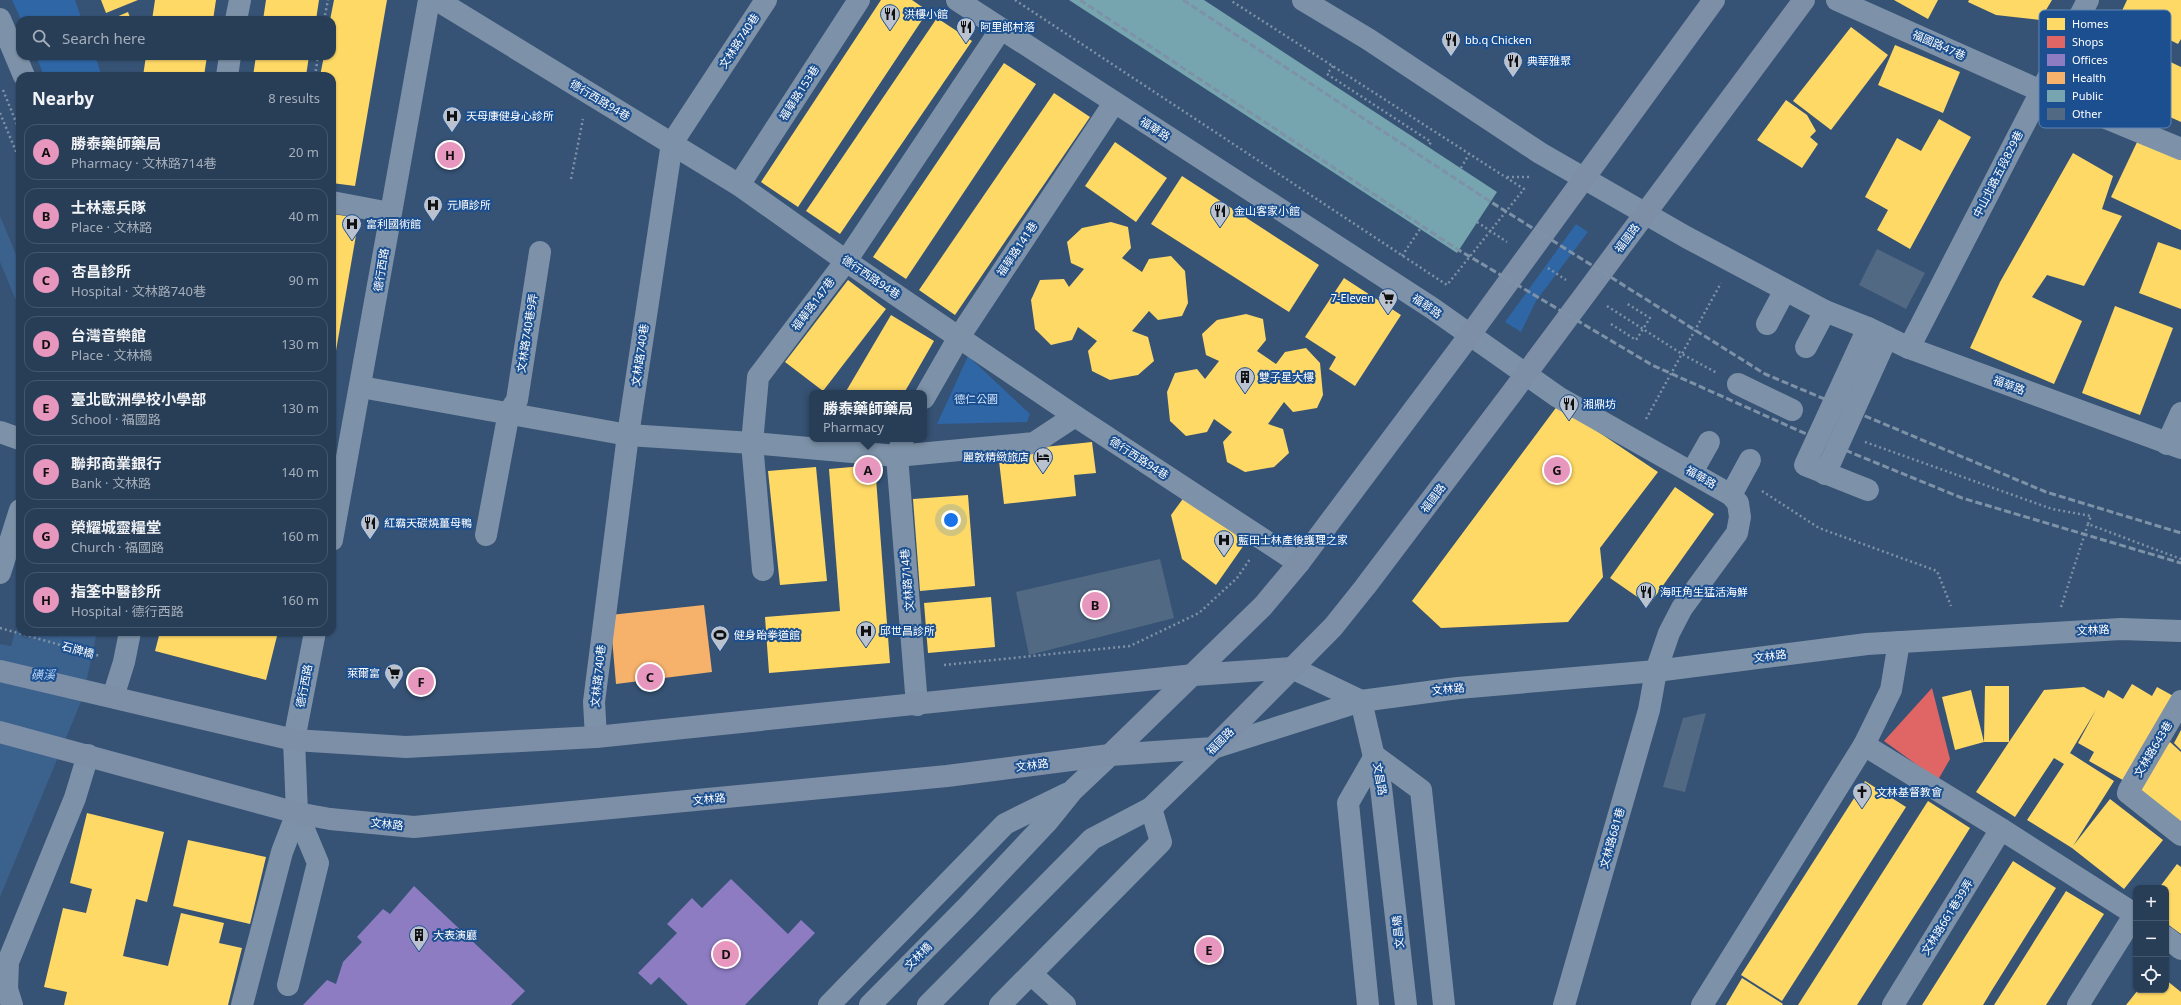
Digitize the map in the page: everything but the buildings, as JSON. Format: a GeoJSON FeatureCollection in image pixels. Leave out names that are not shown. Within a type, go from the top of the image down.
{"type":"FeatureCollection","features":[{"type":"Feature","properties":{"kind":"main road","name":"福國路"},"geometry":{"type":"LineString","coordinates":[[1213,748],[1332,627],[1365,587],[1804,0]]}},
{"type":"Feature","properties":{"kind":"main road"},"geometry":{"type":"LineString","coordinates":[[1110,755],[1264,606],[1299,562],[1469,336],[1584,178],[1708,2]]}},
{"type":"Feature","properties":{"kind":"main road"},"geometry":{"type":"LineString","coordinates":[[0,671],[104,694],[156,709],[294,740],[406,747],[596,737],[917,705],[1194,675],[1292,668]]}},
{"type":"Feature","properties":{"kind":"main road","name":"文林路"},"geometry":{"type":"LineString","coordinates":[[0,732],[297,813],[330,819],[414,827],[947,776],[1110,755],[1213,748]]}},
{"type":"Feature","properties":{"kind":"street"},"geometry":{"type":"LineString","coordinates":[[237,16],[240,0]]}},
{"type":"Feature","properties":{"kind":"street","name":"德行西路"},"geometry":{"type":"LineString","coordinates":[[336,519],[361,387],[390,213],[429,0]]}},
{"type":"Feature","properties":{"kind":"street","name":"德行西路94巷"},"geometry":{"type":"LineString","coordinates":[[437,0],[739,185],[1075,416],[1265,538],[1299,562]]}},
{"type":"Feature","properties":{"kind":"street","name":"文林路740巷"},"geometry":{"type":"LineString","coordinates":[[596,737],[594,702],[628,435],[672,143],[766,0]]}},
{"type":"Feature","properties":{"kind":"street","name":"福華路153巷"},"geometry":{"type":"LineString","coordinates":[[739,185],[859,0]]}},
{"type":"Feature","properties":{"kind":"street","name":"福華路"},"geometry":{"type":"LineString","coordinates":[[957,0],[1432,308],[1469,336],[1558,397],[1731,495]]}},
{"type":"Feature","properties":{"kind":"street","name":"福華路"},"geometry":{"type":"LineString","coordinates":[[1303,0],[1368,39],[1540,153],[1686,237],[1825,311],[1877,332],[1909,348],[2174,446]]}},
{"type":"Feature","properties":{"kind":"street","name":"福國路47巷"},"geometry":{"type":"LineString","coordinates":[[1837,0],[2039,90]]}},
{"type":"Feature","properties":{"kind":"street","name":"中山北路五段829巷"},"geometry":{"type":"LineString","coordinates":[[2083,10],[2088,0]]}},
{"type":"Feature","properties":{"kind":"street"},"geometry":{"type":"LineString","coordinates":[[0,18],[16,57]]}},
{"type":"Feature","properties":{"kind":"street","name":"福華路147巷"},"geometry":{"type":"LineString","coordinates":[[763,570],[752,443],[758,377],[846,260],[1001,29]]}},
{"type":"Feature","properties":{"kind":"street"},"geometry":{"type":"LineString","coordinates":[[17,60],[22,72]]}},
{"type":"Feature","properties":{"kind":"street"},"geometry":{"type":"LineString","coordinates":[[228,72],[229,60]]}},
{"type":"Feature","properties":{"kind":"street","name":"中山北路五段829巷"},"geometry":{"type":"LineString","coordinates":[[1909,348],[2039,95]]}},
{"type":"Feature","properties":{"kind":"street","name":"福華路141巷"},"geometry":{"type":"LineString","coordinates":[[927,393],[959,337],[1114,103]]}},
{"type":"Feature","properties":{"kind":"street","name":"福國路47巷"},"geometry":{"type":"LineString","coordinates":[[2130,128],[2181,149]]}},
{"type":"Feature","properties":{"kind":"street"},"geometry":{"type":"LineString","coordinates":[[336,203],[390,213]]}},
{"type":"Feature","properties":{"kind":"street","name":"文林路740巷9弄"},"geometry":{"type":"LineString","coordinates":[[486,535],[509,412],[517,400],[540,252]]}},
{"type":"Feature","properties":{"kind":"street"},"geometry":{"type":"LineString","coordinates":[[1768,324],[1785,290]]}},
{"type":"Feature","properties":{"kind":"street"},"geometry":{"type":"LineString","coordinates":[[1806,347],[1825,311]]}},
{"type":"Feature","properties":{"kind":"street"},"geometry":{"type":"LineString","coordinates":[[1825,474],[1844,433],[1877,332]]}},
{"type":"Feature","properties":{"kind":"street"},"geometry":{"type":"LineString","coordinates":[[1868,490],[1805,465],[1877,332]]}},
{"type":"Feature","properties":{"kind":"street"},"geometry":{"type":"LineString","coordinates":[[1738,384],[1792,410]]}},
{"type":"Feature","properties":{"kind":"street"},"geometry":{"type":"LineString","coordinates":[[361,387],[509,412],[628,435],[752,443],[900,448],[1034,443],[1075,416]]}},
{"type":"Feature","properties":{"kind":"street"},"geometry":{"type":"LineString","coordinates":[[2174,446],[2181,413]]}},
{"type":"Feature","properties":{"kind":"street"},"geometry":{"type":"LineString","coordinates":[[0,432],[16,438]]}},
{"type":"Feature","properties":{"kind":"street"},"geometry":{"type":"LineString","coordinates":[[1692,472],[1709,442]]}},
{"type":"Feature","properties":{"kind":"street","name":"文林路714巷"},"geometry":{"type":"LineString","coordinates":[[900,448],[917,705]]}},
{"type":"Feature","properties":{"kind":"street"},"geometry":{"type":"LineString","coordinates":[[1656,670],[1669,633],[1682,608],[1737,533],[1740,517],[1738,503],[1731,495],[1750,460]]}},
{"type":"Feature","properties":{"kind":"street"},"geometry":{"type":"LineString","coordinates":[[0,573],[16,523]]}},
{"type":"Feature","properties":{"kind":"street","name":"文林路"},"geometry":{"type":"LineString","coordinates":[[1213,748],[1361,701],[1458,688],[1656,670],[1867,644],[2121,629],[2181,631]]}},
{"type":"Feature","properties":{"kind":"street"},"geometry":{"type":"LineString","coordinates":[[104,694],[124,662],[129,636]]}},
{"type":"Feature","properties":{"kind":"street","name":"德行西路"},"geometry":{"type":"LineString","coordinates":[[297,813],[294,740],[314,636]]}},
{"type":"Feature","properties":{"kind":"street"},"geometry":{"type":"LineString","coordinates":[[1702,1005],[1864,745],[1891,690],[1899,642]]}},
{"type":"Feature","properties":{"kind":"street"},"geometry":{"type":"LineString","coordinates":[[1292,668],[1361,701]]}},
{"type":"Feature","properties":{"kind":"street","name":"文林路681巷"},"geometry":{"type":"LineString","coordinates":[[1564,1005],[1649,710],[1656,670]]}},
{"type":"Feature","properties":{"kind":"street","name":"文昌路"},"geometry":{"type":"LineString","coordinates":[[1361,701],[1376,756],[1391,859]]}},
{"type":"Feature","properties":{"kind":"street","name":"文林路643巷"},"geometry":{"type":"LineString","coordinates":[[2181,701],[2128,793],[2181,835]]}},
{"type":"Feature","properties":{"kind":"street"},"geometry":{"type":"LineString","coordinates":[[1864,745],[2133,912]]}},
{"type":"Feature","properties":{"kind":"street","name":"福國路"},"geometry":{"type":"LineString","coordinates":[[928,1005],[1092,839],[1151,808],[1213,748]]}},
{"type":"Feature","properties":{"kind":"street"},"geometry":{"type":"LineString","coordinates":[[12,1005],[7,990],[8,962],[76,798],[88,755]]}},
{"type":"Feature","properties":{"kind":"street"},"geometry":{"type":"LineString","coordinates":[[829,1005],[1005,824],[1072,791],[1110,755]]}},
{"type":"Feature","properties":{"kind":"street"},"geometry":{"type":"LineString","coordinates":[[1368,1005],[1348,803],[1376,756],[1421,790],[1444,1005]]}},
{"type":"Feature","properties":{"kind":"street","name":"文林橋"},"geometry":{"type":"LineString","coordinates":[[870,1005],[966,908],[1047,822],[1072,791]]}},
{"type":"Feature","properties":{"kind":"street"},"geometry":{"type":"LineString","coordinates":[[1000,1005],[1161,842],[1151,808]]}},
{"type":"Feature","properties":{"kind":"street"},"geometry":{"type":"LineString","coordinates":[[288,985],[318,863],[297,813]]}},
{"type":"Feature","properties":{"kind":"street"},"geometry":{"type":"LineString","coordinates":[[242,1005],[282,852],[297,813]]}},
{"type":"Feature","properties":{"kind":"street","name":"文林路661巷39弄"},"geometry":{"type":"LineString","coordinates":[[1893,1005],[2001,829]]}},
{"type":"Feature","properties":{"kind":"street","name":"文昌橋"},"geometry":{"type":"LineString","coordinates":[[1391,859],[1406,1005]]}},
{"type":"Feature","properties":{"kind":"street"},"geometry":{"type":"LineString","coordinates":[[2078,1005],[2133,919]]}},
{"type":"Feature","properties":{"kind":"street"},"geometry":{"type":"LineString","coordinates":[[2169,939],[2181,948]]}},
{"type":"Feature","properties":{"kind":"street"},"geometry":{"type":"LineString","coordinates":[[1031,974],[1065,1005]]}},
{"type":"Feature","properties":{"kind":"path"},"geometry":{"type":"LineString","coordinates":[[325,16],[328,0]]}},
{"type":"Feature","properties":{"kind":"path"},"geometry":{"type":"LineString","coordinates":[[1015,0],[1447,285],[1524,189],[1230,0]]}},
{"type":"Feature","properties":{"kind":"path"},"geometry":{"type":"LineString","coordinates":[[316,72],[317,60]]}},
{"type":"Feature","properties":{"kind":"path"},"geometry":{"type":"LineString","coordinates":[[1333,66],[1327,74],[1431,142],[1428,147]]}},
{"type":"Feature","properties":{"kind":"path"},"geometry":{"type":"LineString","coordinates":[[0,83],[16,122]]}},
{"type":"Feature","properties":{"kind":"path"},"geometry":{"type":"LineString","coordinates":[[571,178],[589,93]]}},
{"type":"Feature","properties":{"kind":"path"},"geometry":{"type":"LineString","coordinates":[[0,114],[16,152]]}},
{"type":"Feature","properties":{"kind":"path"},"geometry":{"type":"LineString","coordinates":[[1461,168],[1470,154]]}},
{"type":"Feature","properties":{"kind":"path"},"geometry":{"type":"LineString","coordinates":[[1477,222],[1511,244]]}},
{"type":"Feature","properties":{"kind":"path"},"geometry":{"type":"LineString","coordinates":[[1402,256],[1420,228]]}},
{"type":"Feature","properties":{"kind":"path"},"geometry":{"type":"LineString","coordinates":[[1543,265],[1568,281]]}},
{"type":"Feature","properties":{"kind":"path"},"geometry":{"type":"LineString","coordinates":[[1644,423],[1723,281]]}},
{"type":"Feature","properties":{"kind":"path"},"geometry":{"type":"LineString","coordinates":[[1611,324],[1636,340],[1650,318],[1626,303]]}},
{"type":"Feature","properties":{"kind":"path"},"geometry":{"type":"LineString","coordinates":[[1606,306],[1682,354],[1738,384]]}},
{"type":"Feature","properties":{"kind":"path"},"geometry":{"type":"LineString","coordinates":[[1844,433],[1883,450],[2052,509],[2091,516],[2061,607]]}},
{"type":"Feature","properties":{"kind":"path"},"geometry":{"type":"LineString","coordinates":[[1761,490],[1819,528],[1937,572],[1951,606]]}},
{"type":"Feature","properties":{"kind":"path"},"geometry":{"type":"LineString","coordinates":[[2088,524],[2181,559]]}},
{"type":"Feature","properties":{"kind":"path"},"geometry":{"type":"LineString","coordinates":[[944,665],[1130,646],[1199,612],[1237,578],[1265,538]]}},
{"type":"Feature","properties":{"kind":"path","name":"石牌橋"},"geometry":{"type":"LineString","coordinates":[[0,628],[16,632]]}},
{"type":"Feature","properties":{"kind":"path","name":"石牌橋"},"geometry":{"type":"LineString","coordinates":[[29,636],[103,656]]}},
{"type":"Feature","properties":{"kind":"green space"},"geometry":{"type":"Polygon","coordinates":[[[12,0],[75,0],[81,16],[19,16],[12,0]]]}},
{"type":"Feature","properties":{"kind":"green space"},"geometry":{"type":"Polygon","coordinates":[[[38,60],[96,60],[101,72],[42,72],[38,60]]]}},
{"type":"Feature","properties":{"kind":"green space"},"geometry":{"type":"Polygon","coordinates":[[[1576,224],[1588,232],[1536,301],[1521,332],[1505,322],[1576,224]]]}},
{"type":"Feature","properties":{"kind":"green space","name":"德仁公園"},"geometry":{"type":"Polygon","coordinates":[[[968,356],[1030,414],[1027,422],[937,424],[968,356]]]}},
{"type":"Feature","properties":{"kind":"water"},"geometry":{"type":"Polygon","coordinates":[[[0,216],[16,254],[16,300],[0,262],[0,216]]]}},
{"type":"Feature","properties":{"kind":"water","name":"磺溪"},"geometry":{"type":"Polygon","coordinates":[[[16,629],[16,636],[96,636],[83,697],[0,897],[0,644],[11,646],[16,629]]]}},
{"type":"Feature","properties":{"kind":"railway"},"geometry":{"type":"LineString","coordinates":[[1080,0],[1457,249],[1652,365],[1813,437],[1962,498],[2181,563]]}},
{"type":"Feature","properties":{"kind":"railway"},"geometry":{"type":"LineString","coordinates":[[1183,0],[1491,202],[1765,374],[2046,492],[2181,533]]}},
{"type":"Feature","properties":{"kind":"place","name":"洪樓小館"},"geometry":{"type":"Point","coordinates":[890,31]}},
{"type":"Feature","properties":{"kind":"place","name":"阿里郎村落"},"geometry":{"type":"Point","coordinates":[966,44]}},
{"type":"Feature","properties":{"kind":"place","name":"bb.q Chicken"},"geometry":{"type":"Point","coordinates":[1451,57]}},
{"type":"Feature","properties":{"kind":"place","name":"典華雅聚"},"geometry":{"type":"Point","coordinates":[1513,78]}},
{"type":"Feature","properties":{"kind":"place","name":"天母康健身心診所"},"geometry":{"type":"Point","coordinates":[452,133]}},
{"type":"Feature","properties":{"kind":"place","name":"指筌中醫診所"},"geometry":{"type":"Point","coordinates":[450,155]}},
{"type":"Feature","properties":{"kind":"place","name":"元順診所"},"geometry":{"type":"Point","coordinates":[433,222]}},
{"type":"Feature","properties":{"kind":"place","name":"金山客家小館"},"geometry":{"type":"Point","coordinates":[1220,228]}},
{"type":"Feature","properties":{"kind":"place","name":"富利國術館"},"geometry":{"type":"Point","coordinates":[352,241]}},
{"type":"Feature","properties":{"kind":"place","name":"7-Eleven"},"geometry":{"type":"Point","coordinates":[1388,315]}},
{"type":"Feature","properties":{"kind":"place","name":"雙子星大樓"},"geometry":{"type":"Point","coordinates":[1245,394]}},
{"type":"Feature","properties":{"kind":"place","name":"湘鼎坊"},"geometry":{"type":"Point","coordinates":[1569,421]}},
{"type":"Feature","properties":{"kind":"place","name":"勝泰藥師藥局"},"geometry":{"type":"Point","coordinates":[868,470]}},
{"type":"Feature","properties":{"kind":"place","name":"榮耀城靈糧堂"},"geometry":{"type":"Point","coordinates":[1557,470]}},
{"type":"Feature","properties":{"kind":"place","name":"麗敦精緻旅店"},"geometry":{"type":"Point","coordinates":[1043,474]}},
{"type":"Feature","properties":{"kind":"place","name":"紅霸天碳燒薑母鴨"},"geometry":{"type":"Point","coordinates":[370,540]}},
{"type":"Feature","properties":{"kind":"place","name":"藍田士林產後護理之家"},"geometry":{"type":"Point","coordinates":[1224,557]}},
{"type":"Feature","properties":{"kind":"place","name":"士林憲兵隊"},"geometry":{"type":"Point","coordinates":[1095,605]}},
{"type":"Feature","properties":{"kind":"place","name":"海旺角生猛活海鮮"},"geometry":{"type":"Point","coordinates":[1646,609]}},
{"type":"Feature","properties":{"kind":"place","name":"邱世昌診所"},"geometry":{"type":"Point","coordinates":[866,648]}},
{"type":"Feature","properties":{"kind":"place","name":"健身跆拳道館"},"geometry":{"type":"Point","coordinates":[720,652]}},
{"type":"Feature","properties":{"kind":"place","name":"杏昌診所"},"geometry":{"type":"Point","coordinates":[650,677]}},
{"type":"Feature","properties":{"kind":"place","name":"聯邦商業銀行"},"geometry":{"type":"Point","coordinates":[421,682]}},
{"type":"Feature","properties":{"kind":"place","name":"萊爾富"},"geometry":{"type":"Point","coordinates":[394,690]}},
{"type":"Feature","properties":{"kind":"place","name":"文林基督教會"},"geometry":{"type":"Point","coordinates":[1862,809]}},
{"type":"Feature","properties":{"kind":"place","name":"臺北歐洲學校小學部"},"geometry":{"type":"Point","coordinates":[1209,950]}},
{"type":"Feature","properties":{"kind":"place","name":"大表演廳"},"geometry":{"type":"Point","coordinates":[419,952]}},
{"type":"Feature","properties":{"kind":"place","name":"台灣音樂館"},"geometry":{"type":"Point","coordinates":[726,954]}}]}
